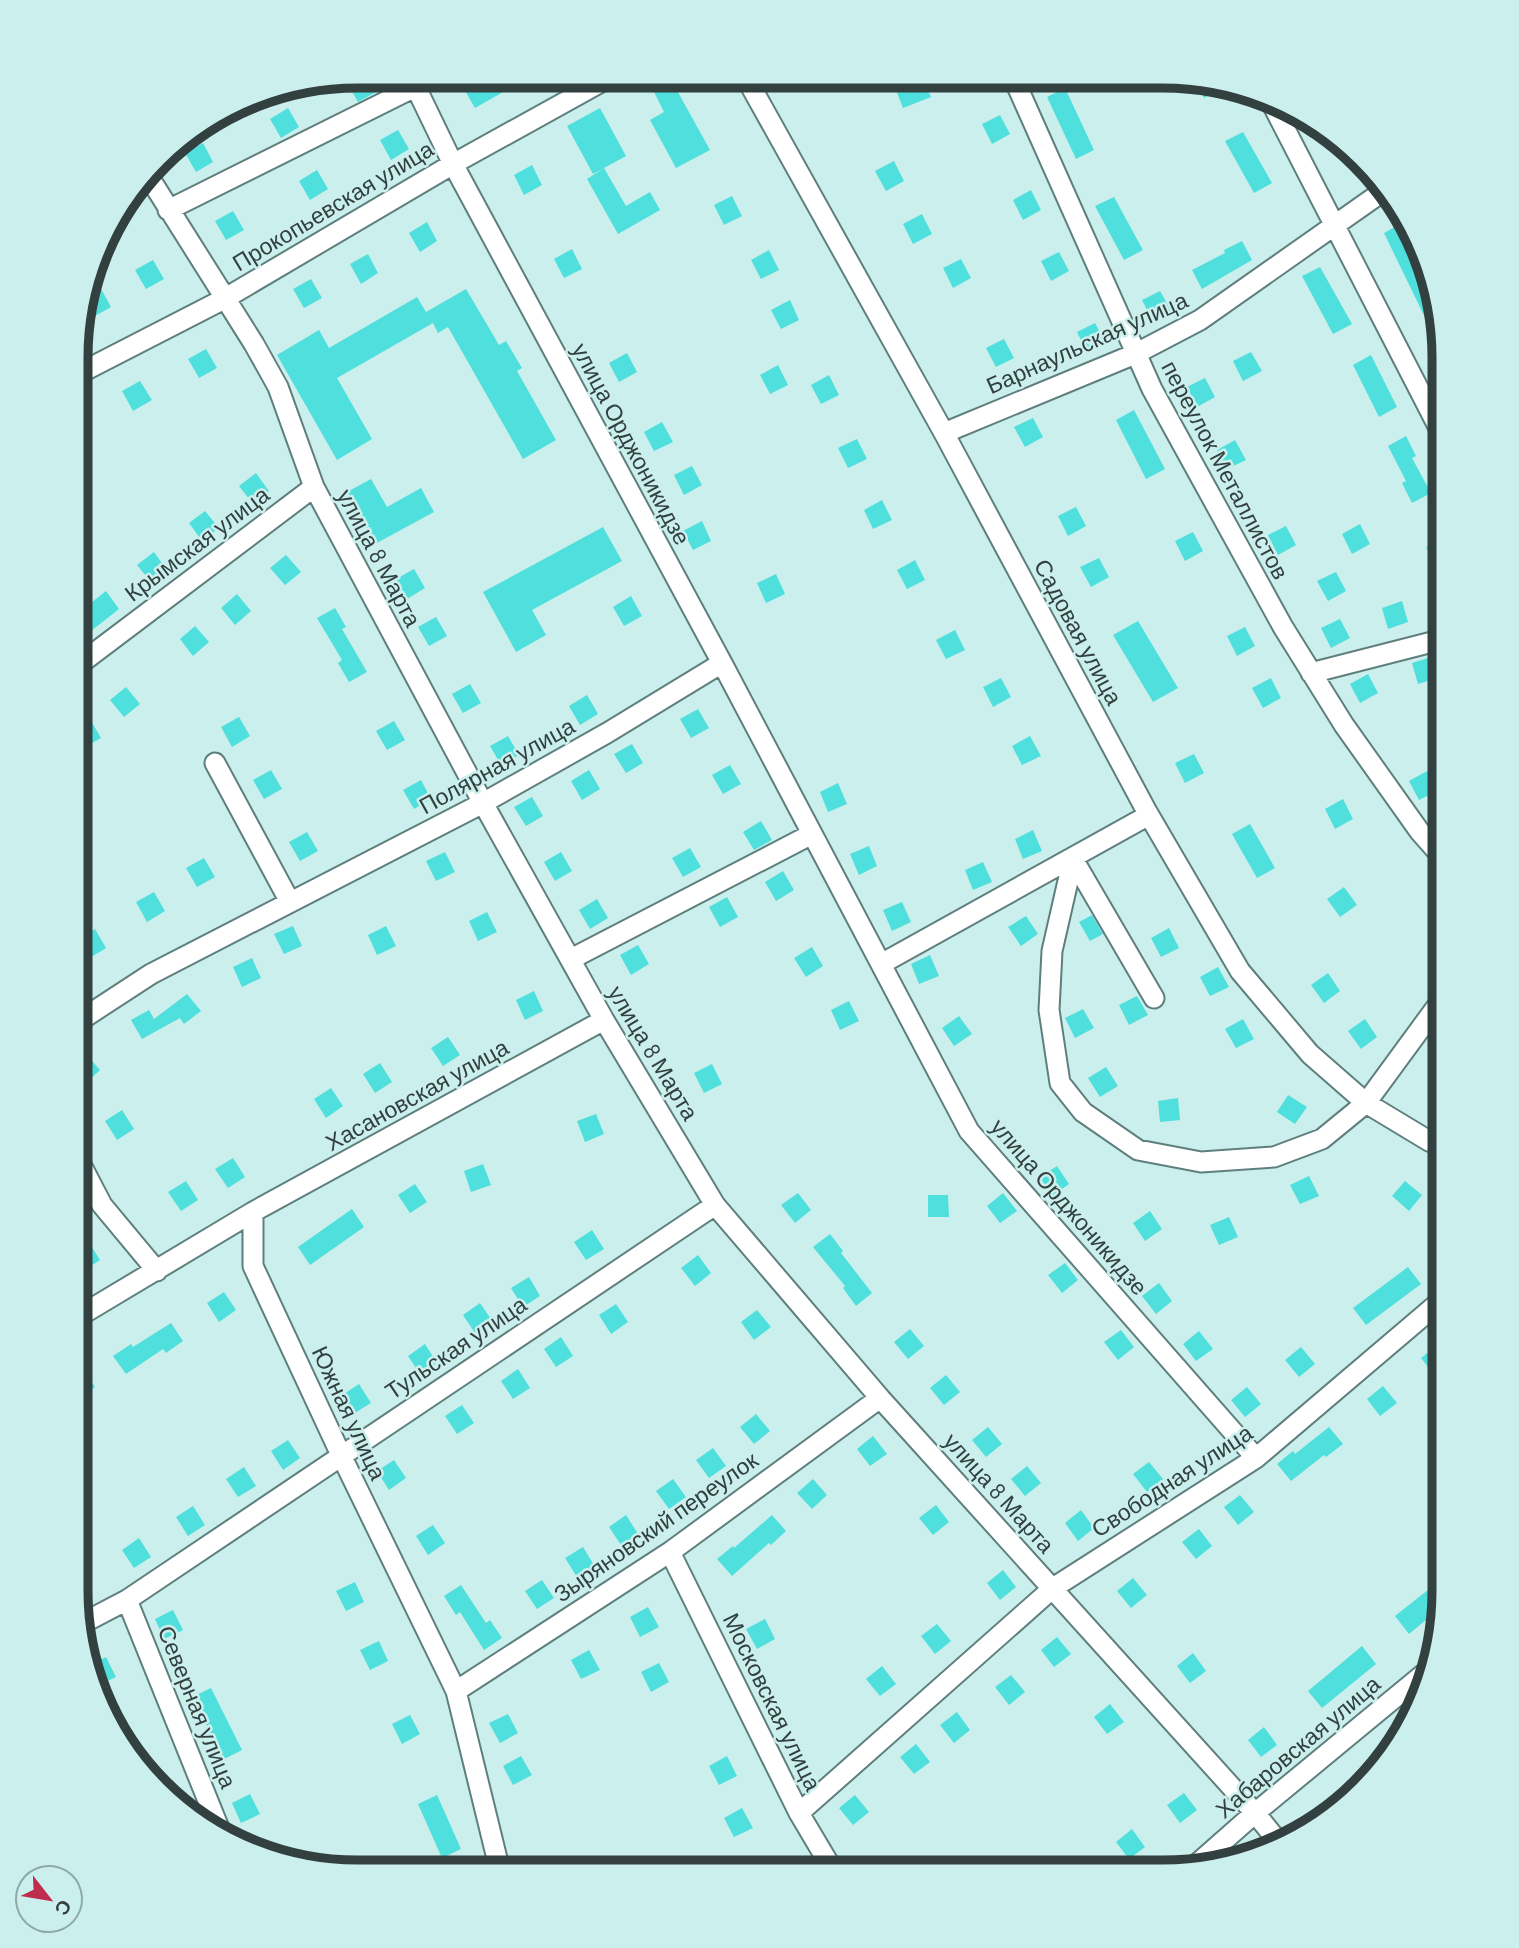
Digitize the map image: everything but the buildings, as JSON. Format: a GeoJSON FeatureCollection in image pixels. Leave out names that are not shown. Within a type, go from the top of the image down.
{"type":"FeatureCollection","features":[{"type":"Feature","properties":{"kind":"street"},"geometry":{"type":"LineString","coordinates":[[168,210],[399,88]]}},
{"type":"Feature","properties":{"kind":"street","name":"улица Орджоникидзе"},"geometry":{"type":"LineString","coordinates":[[415,88],[453,164],[722,663],[969,1130],[1256,1458]]}},
{"type":"Feature","properties":{"kind":"street","name":"Прокопьевская улица"},"geometry":{"type":"LineString","coordinates":[[88,369],[224,299],[453,164],[590,88]]}},
{"type":"Feature","properties":{"kind":"street","name":"Садовая улица"},"geometry":{"type":"LineString","coordinates":[[752,88],[944,433],[1149,815],[1240,971],[1310,1054],[1366,1103],[1432,1142]]}},
{"type":"Feature","properties":{"kind":"street","name":"переулок Металлистов"},"geometry":{"type":"LineString","coordinates":[[1018,88],[1135,354],[1283,627],[1344,725],[1432,844]]}},
{"type":"Feature","properties":{"kind":"street"},"geometry":{"type":"LineString","coordinates":[[1277,113],[1432,415]]}},
{"type":"Feature","properties":{"kind":"street","name":"улица 8 Марта"},"geometry":{"type":"LineString","coordinates":[[152,182],[254,344],[278,387],[313,487],[604,1020],[715,1205],[880,1398],[1274,1837]]}},
{"type":"Feature","properties":{"kind":"street","name":"Барнаульская улица"},"geometry":{"type":"LineString","coordinates":[[944,433],[1135,354],[1200,320],[1378,195]]}},
{"type":"Feature","properties":{"kind":"street","name":"Крымская улица"},"geometry":{"type":"LineString","coordinates":[[88,658],[313,487]]}},
{"type":"Feature","properties":{"kind":"street"},"geometry":{"type":"LineString","coordinates":[[1311,673],[1432,642]]}},
{"type":"Feature","properties":{"kind":"street","name":"Полярная улица"},"geometry":{"type":"LineString","coordinates":[[88,1015],[151,974],[484,803],[722,663]]}},
{"type":"Feature","properties":{"kind":"street"},"geometry":{"type":"LineString","coordinates":[[215,763],[290,902]]}},
{"type":"Feature","properties":{"kind":"street"},"geometry":{"type":"LineString","coordinates":[[881,964],[1149,815]]}},
{"type":"Feature","properties":{"kind":"street"},"geometry":{"type":"LineString","coordinates":[[571,960],[812,834]]}},
{"type":"Feature","properties":{"kind":"street"},"geometry":{"type":"LineString","coordinates":[[1073,859],[1154,998]]}},
{"type":"Feature","properties":{"kind":"street"},"geometry":{"type":"LineString","coordinates":[[1073,859],[1052,951],[1049,1010],[1060,1083],[1083,1112],[1139,1150],[1201,1162],[1274,1157],[1322,1139],[1366,1103],[1432,1013]]}},
{"type":"Feature","properties":{"kind":"street","name":"Хасановская улица"},"geometry":{"type":"LineString","coordinates":[[253,1212],[604,1020]]}},
{"type":"Feature","properties":{"kind":"street"},"geometry":{"type":"LineString","coordinates":[[88,1178],[102,1205],[157,1271]]}},
{"type":"Feature","properties":{"kind":"street","name":"Тульская улица"},"geometry":{"type":"LineString","coordinates":[[89,1620],[127,1600],[715,1205]]}},
{"type":"Feature","properties":{"kind":"street"},"geometry":{"type":"LineString","coordinates":[[88,1311],[253,1212]]}},
{"type":"Feature","properties":{"kind":"street","name":"Южная улица"},"geometry":{"type":"LineString","coordinates":[[253,1212],[253,1266],[456,1691],[497,1860]]}},
{"type":"Feature","properties":{"kind":"street","name":"Свободная улица"},"geometry":{"type":"LineString","coordinates":[[799,1812],[1053,1588],[1256,1458],[1432,1307]]}},
{"type":"Feature","properties":{"kind":"street","name":"Зыряновский переулок"},"geometry":{"type":"LineString","coordinates":[[456,1691],[670,1552],[880,1398]]}},
{"type":"Feature","properties":{"kind":"street","name":"Московская улица"},"geometry":{"type":"LineString","coordinates":[[670,1552],[799,1812],[827,1860]]}},
{"type":"Feature","properties":{"kind":"street","name":"Северная улица"},"geometry":{"type":"LineString","coordinates":[[127,1600],[216,1820]]}},
{"type":"Feature","properties":{"kind":"street","name":"Хабаровская улица"},"geometry":{"type":"LineString","coordinates":[[1205,1857],[1416,1680]]}}]}
